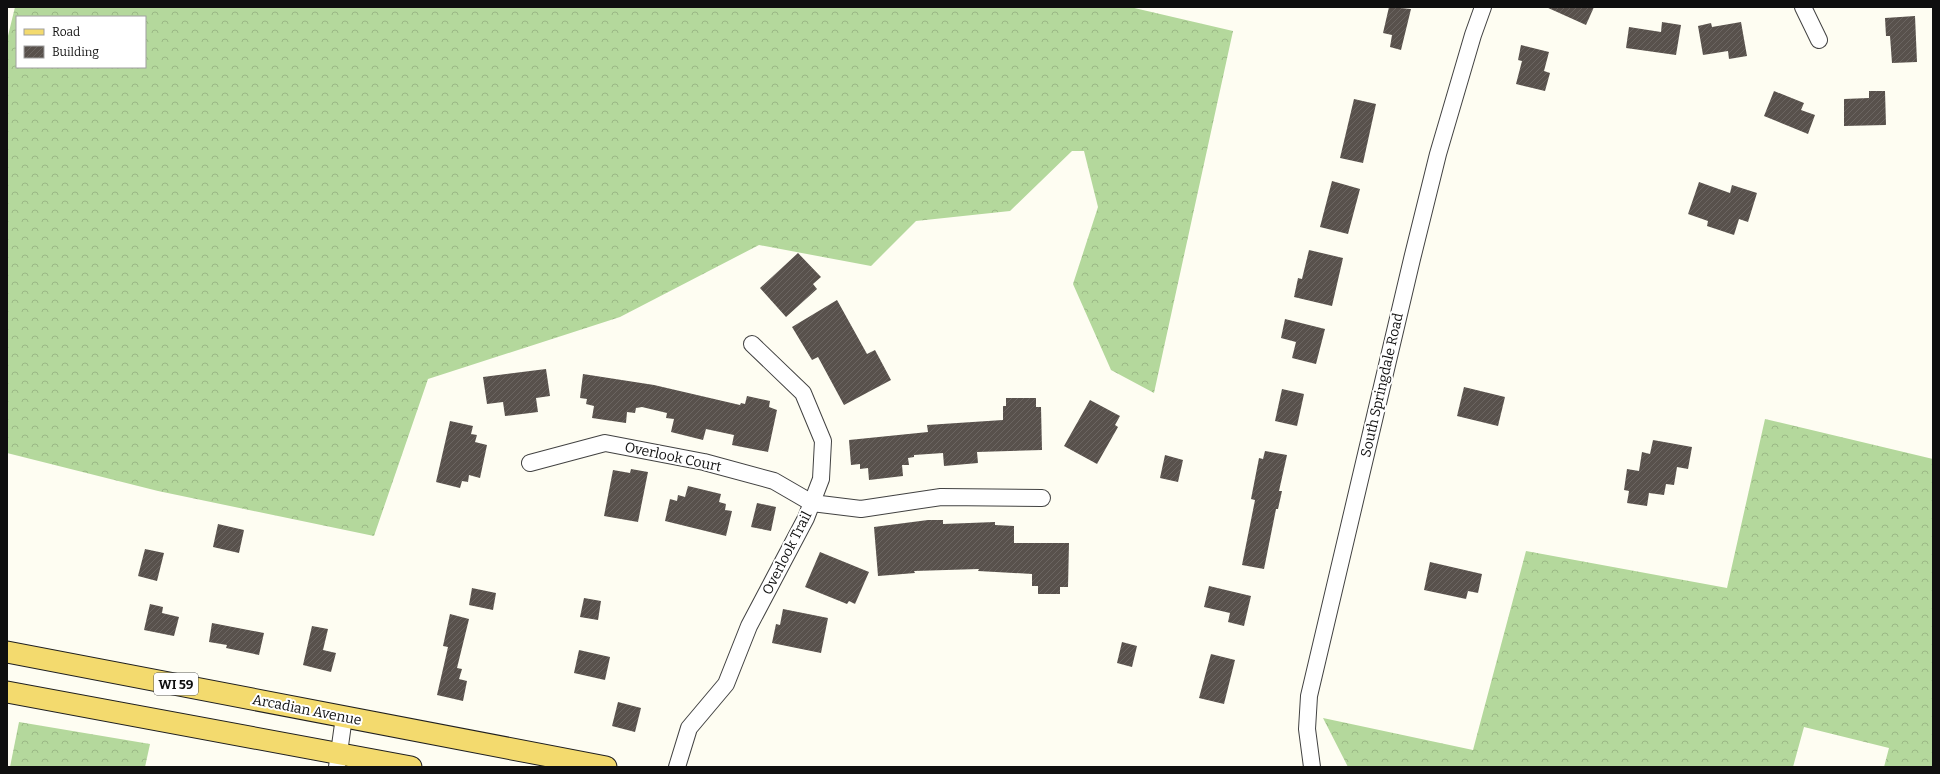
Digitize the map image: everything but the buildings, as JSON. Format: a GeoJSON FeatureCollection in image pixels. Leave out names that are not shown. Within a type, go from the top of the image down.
{"type":"FeatureCollection","features":[{"type":"Feature","properties":{"kind":"main road","name":"Arcadian Avenue"},"geometry":{"type":"LineString","coordinates":[[7,652],[606,767]]}},
{"type":"Feature","properties":{"kind":"main road"},"geometry":{"type":"LineString","coordinates":[[7,692],[338,760],[411,767]]}},
{"type":"Feature","properties":{"kind":"street","name":"South Springdale Road"},"geometry":{"type":"LineString","coordinates":[[1312,767],[1307,729],[1309,696],[1419,229],[1472,35],[1483,7]]}},
{"type":"Feature","properties":{"kind":"street"},"geometry":{"type":"LineString","coordinates":[[1803,7],[1819,40]]}},
{"type":"Feature","properties":{"kind":"street","name":"Overlook Trail"},"geometry":{"type":"LineString","coordinates":[[677,767],[689,728],[726,684],[749,626],[806,518],[821,479],[823,441],[803,393],[752,344]]}},
{"type":"Feature","properties":{"kind":"street","name":"Overlook Court"},"geometry":{"type":"LineString","coordinates":[[530,463],[605,443],[704,462],[774,481],[812,503]]}},
{"type":"Feature","properties":{"kind":"street"},"geometry":{"type":"LineString","coordinates":[[812,503],[861,509],[940,498],[1042,498]]}},
{"type":"Feature","properties":{"kind":"street"},"geometry":{"type":"LineString","coordinates":[[338,760],[344,717]]}},
{"type":"Feature","properties":{"kind":"green space"},"geometry":{"type":"Polygon","coordinates":[[[15,7],[1130,7],[1233,31],[1154,393],[1111,370],[1073,284],[1098,207],[1084,151],[1072,151],[1010,211],[916,221],[871,266],[759,245],[620,317],[428,379],[374,536],[158,491],[7,453],[7,40],[15,7]]]}},
{"type":"Feature","properties":{"kind":"green space"},"geometry":{"type":"Polygon","coordinates":[[[1765,419],[1933,459],[1933,767],[1884,767],[1889,748],[1804,727],[1793,767],[1348,767],[1323,718],[1473,750],[1526,551],[1727,588],[1765,419]]]}},
{"type":"Feature","properties":{"kind":"green space"},"geometry":{"type":"Polygon","coordinates":[[[19,722],[150,744],[145,767],[10,767],[19,722]]]}}]}
